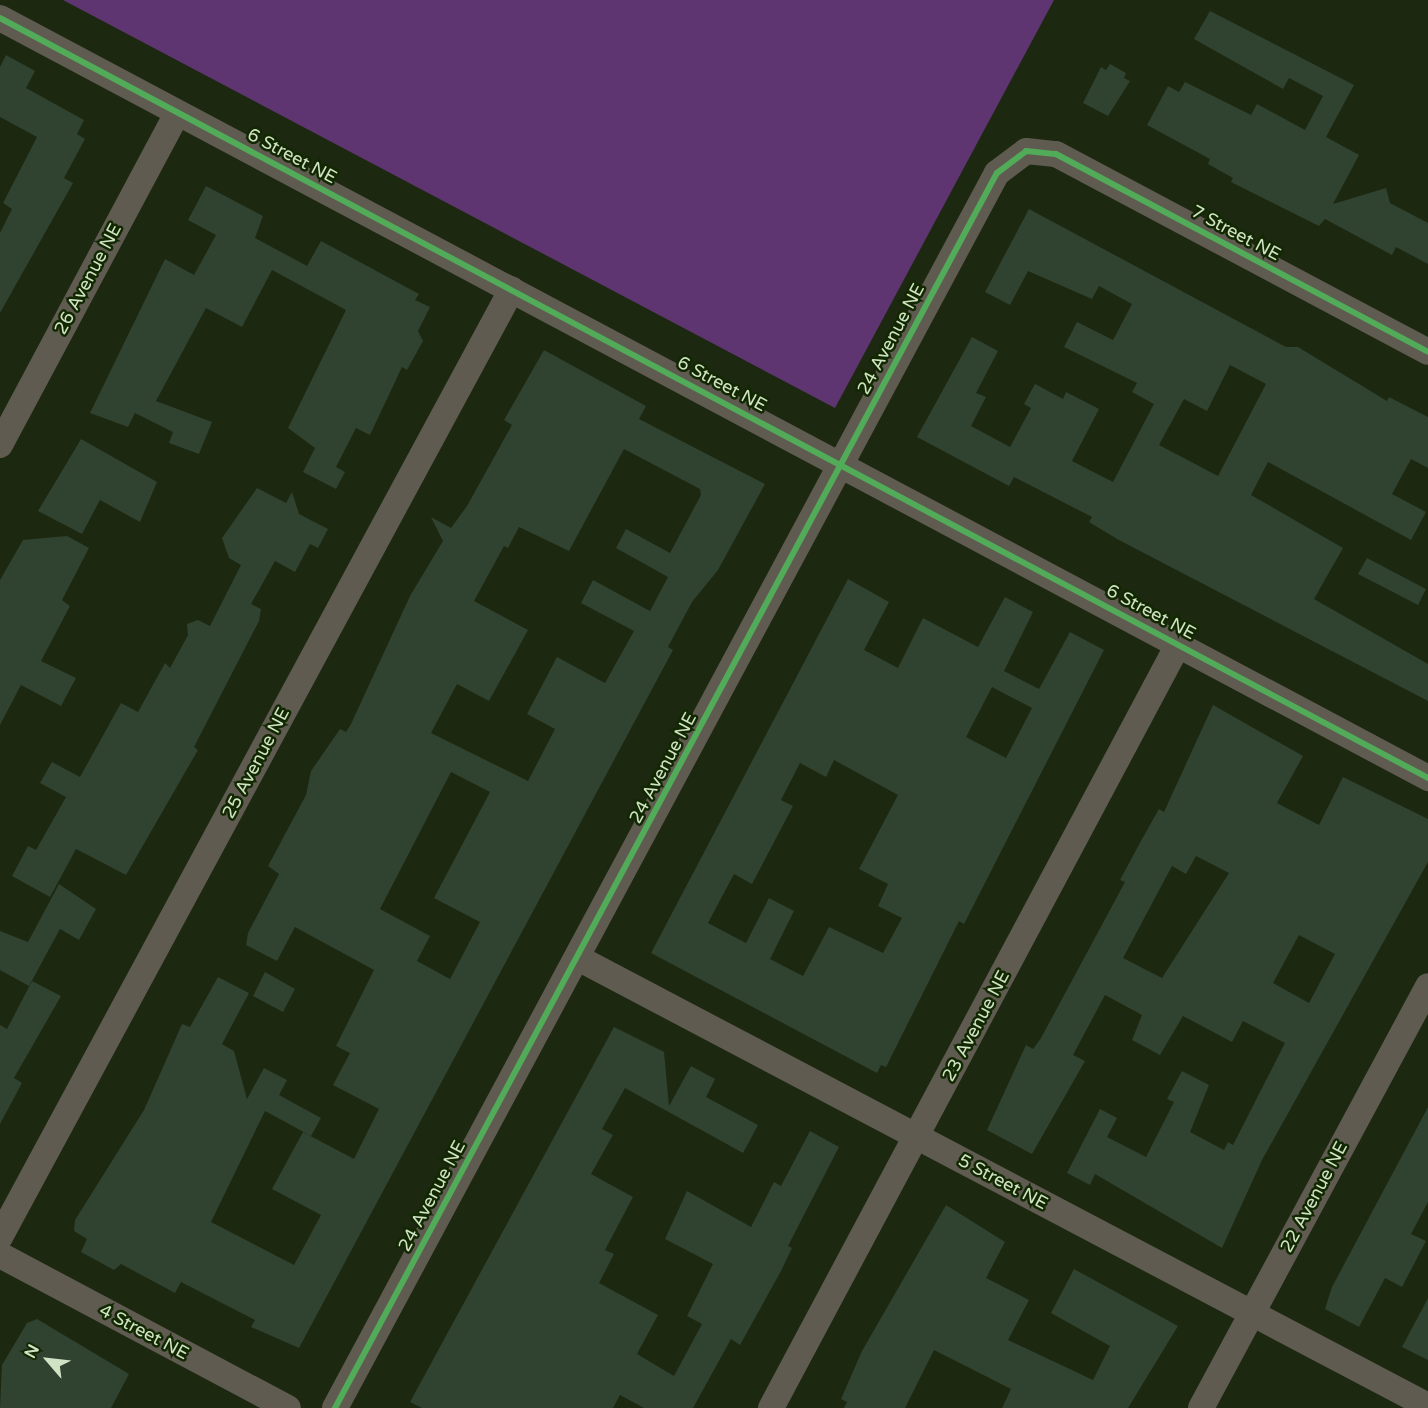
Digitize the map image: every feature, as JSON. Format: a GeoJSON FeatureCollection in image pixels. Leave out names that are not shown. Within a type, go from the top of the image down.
{"type":"FeatureCollection","features":[{"type":"Feature","properties":{"kind":"street","name":"6 Street NE"},"geometry":{"type":"LineString","coordinates":[[0,18],[1179,643],[1428,778]]}},
{"type":"Feature","properties":{"kind":"street","name":"26 Avenue NE"},"geometry":{"type":"LineString","coordinates":[[0,445],[177,113]]}},
{"type":"Feature","properties":{"kind":"street","name":"7 Street NE"},"geometry":{"type":"LineString","coordinates":[[1026,151],[1056,154],[1428,352]]}},
{"type":"Feature","properties":{"kind":"street","name":"24 Avenue NE"},"geometry":{"type":"LineString","coordinates":[[334,1408],[578,958],[996,173],[1026,151]]}},
{"type":"Feature","properties":{"kind":"street","name":"25 Avenue NE"},"geometry":{"type":"LineString","coordinates":[[0,1237],[512,289]]}},
{"type":"Feature","properties":{"kind":"street","name":"23 Avenue NE"},"geometry":{"type":"LineString","coordinates":[[771,1408],[1179,643]]}},
{"type":"Feature","properties":{"kind":"street","name":"5 Street NE"},"geometry":{"type":"LineString","coordinates":[[578,958],[1428,1406]]}},
{"type":"Feature","properties":{"kind":"street","name":"22 Avenue NE"},"geometry":{"type":"LineString","coordinates":[[1201,1408],[1428,986]]}},
{"type":"Feature","properties":{"kind":"street","name":"4 Street NE"},"geometry":{"type":"LineString","coordinates":[[0,1255],[288,1408]]}},
{"type":"Feature","properties":{"kind":"shaded area"},"geometry":{"type":"Polygon","coordinates":[[[63,0],[1054,0],[835,408],[63,0]]]}},
{"type":"Feature","properties":{"kind":"building"},"geometry":{"type":"Polygon","coordinates":[[[1210,11],[1354,85],[1326,137],[1359,155],[1333,204],[1386,188],[1390,203],[1428,223],[1428,264],[1396,247],[1392,255],[1325,219],[1319,226],[1231,182],[1233,178],[1208,164],[1210,159],[1147,125],[1168,86],[1179,92],[1185,82],[1251,115],[1257,104],[1305,130],[1323,96],[1289,78],[1283,89],[1194,39],[1210,11]]]}},
{"type":"Feature","properties":{"kind":"building"},"geometry":{"type":"Polygon","coordinates":[[[6,55],[35,71],[26,88],[84,120],[77,134],[85,139],[64,178],[73,183],[0,313],[0,233],[12,209],[3,203],[37,137],[0,117],[0,67],[6,55]]]}},
{"type":"Feature","properties":{"kind":"building"},"geometry":{"type":"Polygon","coordinates":[[[1110,64],[1126,73],[1124,78],[1130,81],[1108,116],[1083,103],[1101,67],[1106,70],[1110,64]]]}},
{"type":"Feature","properties":{"kind":"building"},"geometry":{"type":"Polygon","coordinates":[[[206,186],[263,216],[255,238],[307,266],[321,241],[419,294],[415,300],[430,307],[418,331],[423,341],[407,370],[402,367],[370,435],[356,428],[336,467],[345,472],[336,489],[303,472],[315,448],[288,428],[346,310],[272,270],[242,327],[206,308],[156,401],[212,422],[199,454],[169,443],[173,432],[135,413],[128,427],[90,413],[165,259],[194,275],[216,235],[188,220],[206,186]]]}},
{"type":"Feature","properties":{"kind":"building"},"geometry":{"type":"Polygon","coordinates":[[[1029,209],[1286,347],[1298,347],[1387,401],[1389,397],[1428,417],[1428,468],[1411,459],[1392,494],[1426,512],[1411,540],[1268,462],[1251,495],[1343,548],[1314,599],[1428,664],[1428,701],[1117,539],[1089,522],[1092,517],[1014,477],[1009,486],[917,437],[972,337],[998,351],[976,393],[986,397],[971,426],[1010,447],[1031,408],[1024,404],[1035,384],[1063,399],[1066,392],[1099,409],[1072,461],[1113,482],[1154,404],[1132,392],[1137,383],[1064,347],[1077,322],[1113,340],[1132,304],[1099,286],[1092,299],[1028,271],[1010,305],[985,292],[1029,209]],[[1230,365],[1207,411],[1184,399],[1159,445],[1218,476],[1266,384],[1230,365]]]}},
{"type":"Feature","properties":{"kind":"building"},"geometry":{"type":"Polygon","coordinates":[[[544,350],[646,406],[639,419],[765,484],[718,570],[692,602],[668,647],[673,650],[299,1348],[251,1327],[255,1320],[181,1282],[175,1293],[121,1264],[114,1270],[81,1252],[87,1239],[74,1231],[75,1220],[144,1110],[182,1024],[190,1027],[218,977],[249,993],[222,1044],[234,1051],[247,1099],[264,1068],[287,1080],[279,1095],[321,1118],[311,1136],[265,1111],[211,1222],[294,1265],[321,1215],[272,1189],[303,1132],[354,1159],[379,1109],[333,1085],[350,1053],[336,1046],[374,970],[295,927],[277,961],[246,945],[248,933],[279,874],[268,866],[306,795],[311,771],[340,729],[346,732],[351,724],[410,596],[443,541],[431,517],[451,528],[467,506],[512,425],[504,420],[544,350]],[[624,449],[569,551],[519,527],[508,548],[504,546],[474,601],[528,630],[489,701],[457,684],[431,733],[528,781],[555,729],[527,714],[557,657],[605,683],[634,631],[581,603],[593,580],[650,611],[668,577],[616,548],[626,529],[670,553],[701,495],[700,489],[624,449]],[[451,772],[380,909],[430,936],[417,961],[450,979],[480,922],[434,898],[490,792],[451,772]]]}},
{"type":"Feature","properties":{"kind":"building"},"geometry":{"type":"Polygon","coordinates":[[[81,439],[157,482],[140,522],[100,500],[82,534],[38,511],[81,439]]]}},
{"type":"Feature","properties":{"kind":"building"},"geometry":{"type":"Polygon","coordinates":[[[257,488],[286,503],[292,492],[299,514],[328,529],[318,548],[310,544],[295,572],[275,561],[251,604],[261,609],[259,621],[194,747],[198,750],[126,875],[76,849],[50,897],[12,876],[28,846],[36,850],[66,797],[40,783],[52,762],[80,777],[121,703],[138,712],[165,663],[170,668],[188,635],[187,624],[198,620],[210,626],[241,565],[229,558],[222,538],[257,488]]]}},
{"type":"Feature","properties":{"kind":"building"},"geometry":{"type":"Polygon","coordinates":[[[67,536],[89,548],[62,600],[70,606],[41,661],[76,678],[61,706],[21,685],[0,725],[0,580],[23,540],[67,536]]]}},
{"type":"Feature","properties":{"kind":"building"},"geometry":{"type":"Polygon","coordinates":[[[1367,558],[1426,589],[1418,605],[1358,574],[1367,558]]]}},
{"type":"Feature","properties":{"kind":"building"},"geometry":{"type":"Polygon","coordinates":[[[848,579],[889,602],[864,650],[898,668],[923,618],[978,647],[1005,597],[1033,612],[1004,671],[1039,689],[1070,632],[1104,650],[964,924],[959,921],[886,1067],[881,1065],[877,1073],[651,953],[848,579]],[[992,687],[966,737],[1006,758],[1032,708],[992,687]],[[834,760],[826,777],[800,763],[781,800],[793,806],[752,884],[734,874],[708,923],[746,943],[769,898],[794,911],[770,959],[803,976],[829,927],[883,953],[902,918],[878,906],[888,884],[859,869],[898,795],[834,760]]]}},
{"type":"Feature","properties":{"kind":"building"},"geometry":{"type":"Polygon","coordinates":[[[1213,705],[1303,756],[1277,803],[1319,825],[1343,777],[1428,819],[1428,862],[1262,1160],[1222,1248],[1095,1174],[1090,1185],[1067,1173],[1100,1109],[1117,1118],[1107,1137],[1146,1157],[1174,1102],[1167,1099],[1182,1071],[1209,1085],[1190,1132],[1224,1150],[1228,1142],[1233,1145],[1285,1043],[1243,1021],[1232,1042],[1183,1016],[1160,1055],[1132,1040],[1142,1015],[1105,995],[1073,1055],[1085,1061],[1032,1154],[987,1130],[1026,1045],[1033,1049],[1041,1038],[1125,882],[1120,880],[1142,839],[1159,809],[1164,812],[1213,705]],[[1196,856],[1186,874],[1172,866],[1123,958],[1162,978],[1229,873],[1196,856]],[[1299,935],[1273,983],[1309,1003],[1335,954],[1299,935]]]}},
{"type":"Feature","properties":{"kind":"building"},"geometry":{"type":"Polygon","coordinates":[[[59,884],[96,909],[79,940],[60,929],[29,986],[0,970],[0,931],[28,942],[59,884]]]}},
{"type":"Feature","properties":{"kind":"building"},"geometry":{"type":"Polygon","coordinates":[[[265,972],[295,989],[283,1012],[253,996],[265,972]]]}},
{"type":"Feature","properties":{"kind":"building"},"geometry":{"type":"Polygon","coordinates":[[[32,981],[61,996],[14,1078],[22,1083],[0,1124],[0,1025],[7,1029],[32,981]]]}},
{"type":"Feature","properties":{"kind":"building"},"geometry":{"type":"Polygon","coordinates":[[[614,1027],[664,1052],[669,1106],[691,1066],[715,1079],[706,1097],[758,1125],[743,1153],[625,1088],[602,1129],[613,1135],[591,1174],[633,1197],[605,1250],[614,1254],[599,1283],[658,1315],[637,1354],[674,1376],[702,1324],[687,1316],[713,1264],[665,1239],[687,1191],[751,1227],[774,1182],[781,1186],[810,1131],[839,1147],[788,1246],[792,1248],[781,1271],[740,1345],[731,1339],[693,1408],[644,1408],[620,1395],[613,1408],[422,1408],[410,1402],[614,1027]]]}},
{"type":"Feature","properties":{"kind":"building"},"geometry":{"type":"Polygon","coordinates":[[[1428,1107],[1428,1202],[1411,1234],[1426,1241],[1402,1287],[1385,1278],[1359,1327],[1325,1309],[1332,1287],[1428,1107]]]}},
{"type":"Feature","properties":{"kind":"building"},"geometry":{"type":"Polygon","coordinates":[[[946,1205],[1005,1242],[986,1278],[1029,1300],[1008,1340],[1093,1380],[1110,1346],[1051,1313],[1074,1269],[1178,1326],[1128,1408],[1002,1408],[1011,1389],[934,1350],[905,1408],[844,1408],[847,1402],[841,1399],[862,1351],[946,1205]]]}},
{"type":"Feature","properties":{"kind":"building"},"geometry":{"type":"Polygon","coordinates":[[[1428,1298],[1428,1360],[1402,1347],[1428,1298]]]}},
{"type":"Feature","properties":{"kind":"building"},"geometry":{"type":"Polygon","coordinates":[[[37,1319],[129,1374],[111,1408],[0,1408],[2,1365],[27,1323],[37,1319]]]}},
{"type":"Feature","properties":{"kind":"cycle path"},"geometry":{"type":"LineString","coordinates":[[0,18],[1428,778]]}},
{"type":"Feature","properties":{"kind":"cycle path"},"geometry":{"type":"LineString","coordinates":[[335,1408],[997,173],[1026,151],[1056,154],[1428,352]]}}]}
